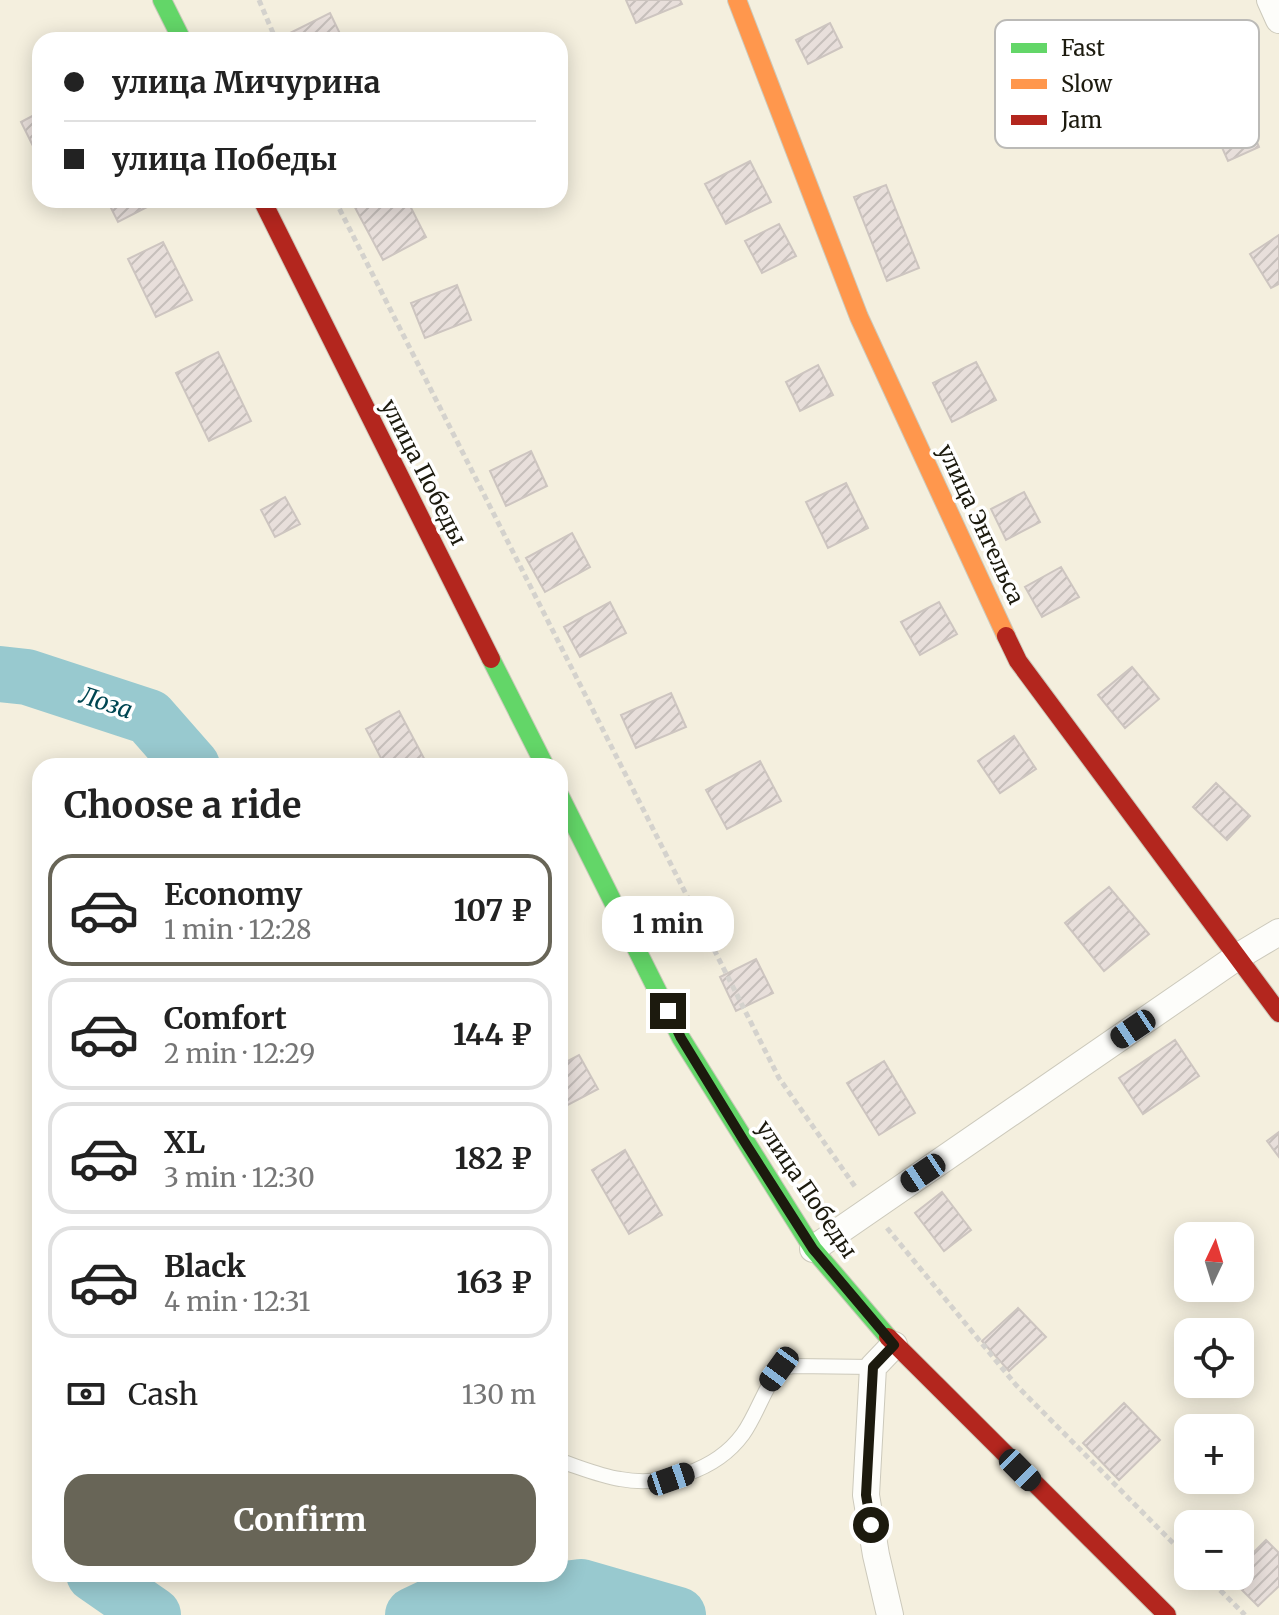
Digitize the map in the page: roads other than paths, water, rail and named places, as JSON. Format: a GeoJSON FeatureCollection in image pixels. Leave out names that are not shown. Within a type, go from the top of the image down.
{"type":"FeatureCollection","features":[{"type":"Feature","properties":{"kind":"main road"},"geometry":{"type":"LineString","coordinates":[[162,0],[178,32]]}},
{"type":"Feature","properties":{"kind":"main road","name":"улица Энгельса"},"geometry":{"type":"LineString","coordinates":[[737,0],[859,317],[1018,661],[1279,1013]]}},
{"type":"Feature","properties":{"kind":"main road","name":"улица Победы"},"geometry":{"type":"LineString","coordinates":[[266,208],[541,758]]}},
{"type":"Feature","properties":{"kind":"main road","name":"улица Победы"},"geometry":{"type":"LineString","coordinates":[[568,812],[681,1038],[813,1249],[894,1345],[1167,1615]]}},
{"type":"Feature","properties":{"kind":"street"},"geometry":{"type":"LineString","coordinates":[[1270,0],[1279,20]]}},
{"type":"Feature","properties":{"kind":"street"},"geometry":{"type":"LineString","coordinates":[[813,1249],[1237,957],[1279,932]]}},
{"type":"Feature","properties":{"kind":"street"},"geometry":{"type":"LineString","coordinates":[[890,1615],[866,1495],[873,1367],[894,1345]]}},
{"type":"Feature","properties":{"kind":"lane"},"geometry":{"type":"LineString","coordinates":[[568,1463],[621,1480],[671,1479],[707,1466],[742,1435],[766,1387],[779,1369],[794,1366],[873,1367]]}},
{"type":"Feature","properties":{"kind":"waterway","name":"Лоза"},"geometry":{"type":"LineString","coordinates":[[0,674],[27,677],[149,717],[185,758]]}},
{"type":"Feature","properties":{"kind":"waterway","name":"Лоза"},"geometry":{"type":"LineString","coordinates":[[106,1582],[153,1615]]}},
{"type":"Feature","properties":{"kind":"waterway","name":"Лоза"},"geometry":{"type":"LineString","coordinates":[[413,1615],[432,1606],[581,1587],[678,1615]]}}]}
